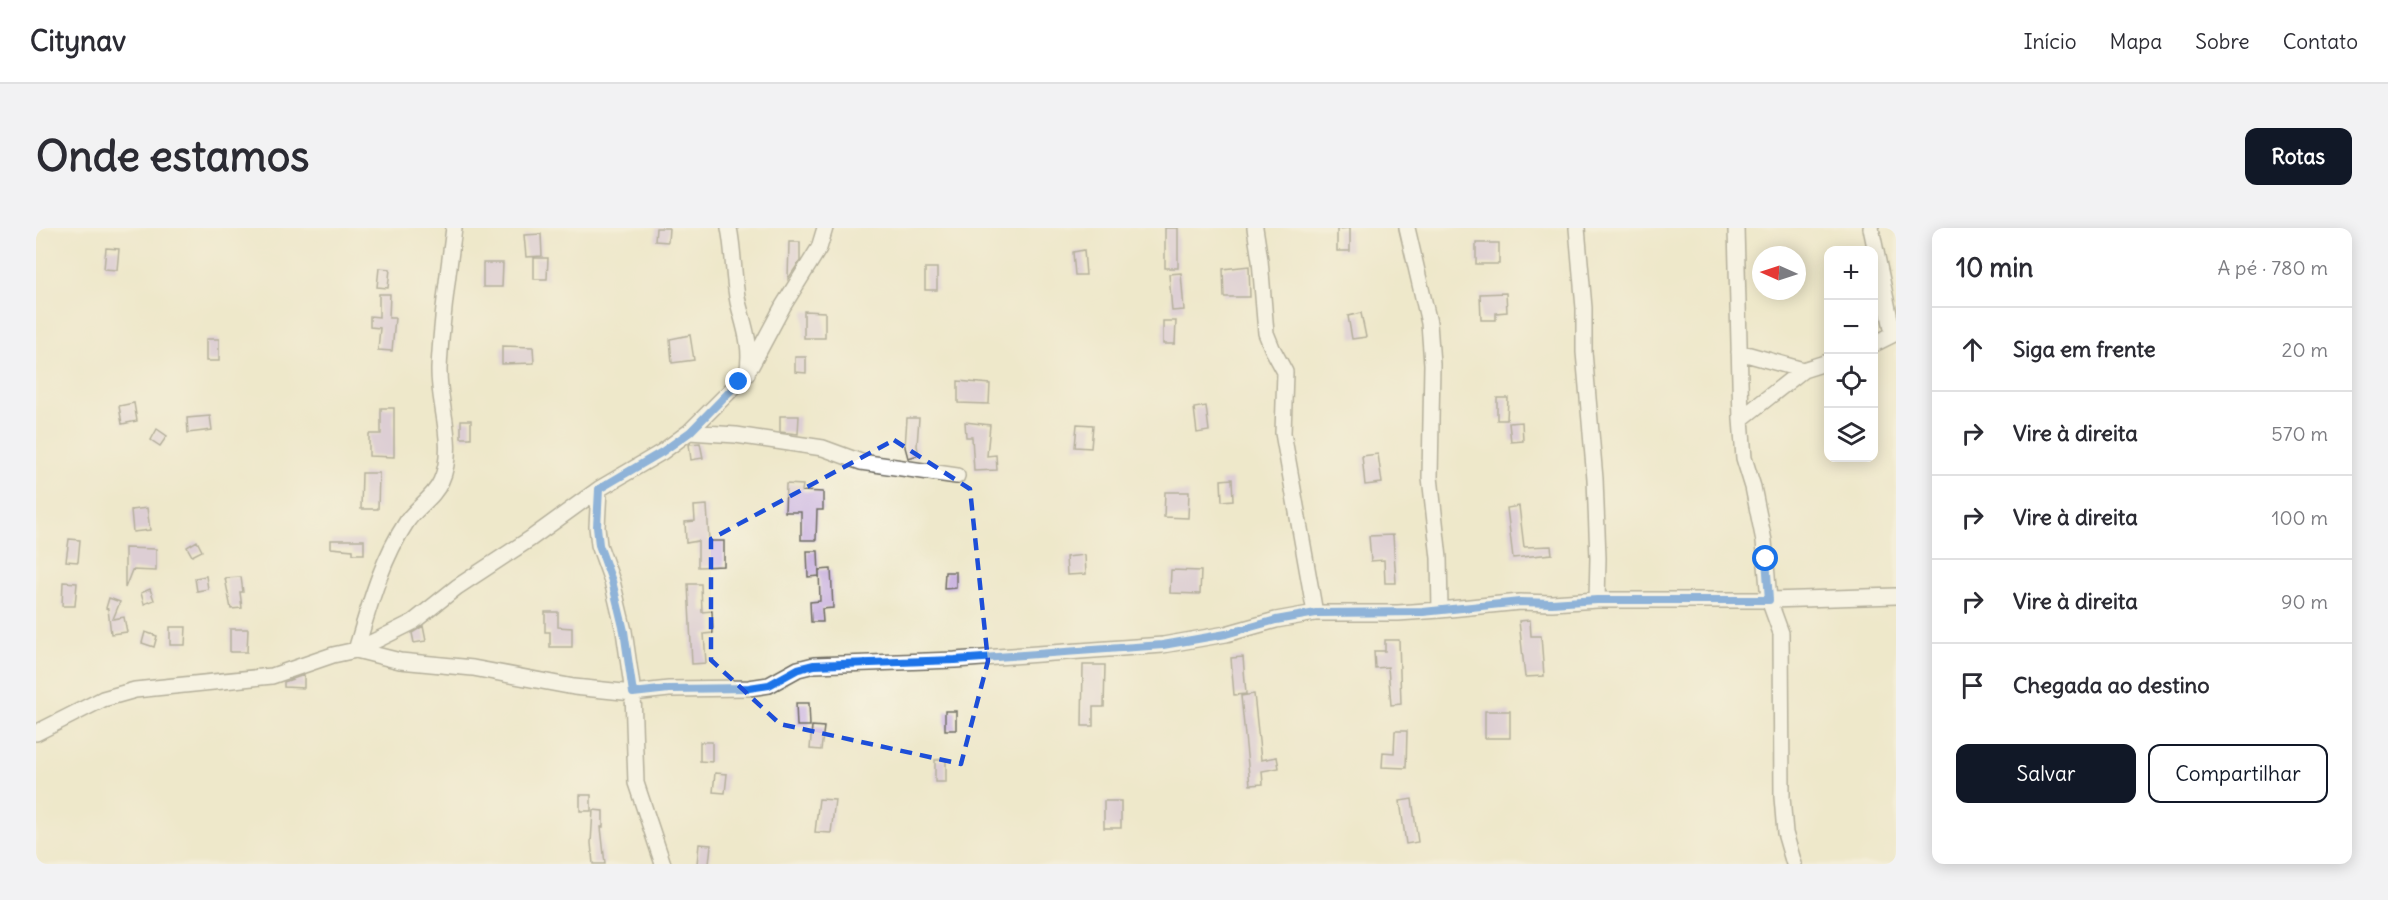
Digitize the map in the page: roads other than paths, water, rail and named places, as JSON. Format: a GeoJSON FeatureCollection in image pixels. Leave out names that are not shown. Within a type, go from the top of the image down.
{"type":"FeatureCollection","features":[{"type":"Feature","properties":{"kind":"street"},"geometry":{"type":"LineString","coordinates":[[356,650],[372,597],[390,550],[407,521],[441,482],[447,458],[439,372],[443,303],[454,228]]}},
{"type":"Feature","properties":{"kind":"street"},"geometry":{"type":"LineString","coordinates":[[729,228],[738,302],[749,347],[747,374]]}},
{"type":"Feature","properties":{"kind":"street"},"geometry":{"type":"LineString","coordinates":[[36,733],[103,699],[135,690],[272,676],[333,655],[356,650],[413,622],[457,586],[521,545],[599,489],[662,452],[690,432],[747,374],[783,306],[819,248],[825,228]]}},
{"type":"Feature","properties":{"kind":"street"},"geometry":{"type":"LineString","coordinates":[[1255,228],[1266,333],[1285,372],[1283,433],[1316,613]]}},
{"type":"Feature","properties":{"kind":"street"},"geometry":{"type":"LineString","coordinates":[[1407,228],[1429,323],[1432,364],[1430,477],[1438,558],[1440,610]]}},
{"type":"Feature","properties":{"kind":"street"},"geometry":{"type":"LineString","coordinates":[[1577,228],[1584,308],[1584,352],[1595,479],[1597,600]]}},
{"type":"Feature","properties":{"kind":"street"},"geometry":{"type":"LineString","coordinates":[[1736,228],[1744,458],[1753,487],[1764,541],[1769,600],[1781,633],[1782,796],[1785,833],[1794,864]]}},
{"type":"Feature","properties":{"kind":"street"},"geometry":{"type":"LineString","coordinates":[[1871,228],[1894,333],[1878,342]]}},
{"type":"Feature","properties":{"kind":"street"},"geometry":{"type":"LineString","coordinates":[[1739,352],[1803,370]]}},
{"type":"Feature","properties":{"kind":"street"},"geometry":{"type":"LineString","coordinates":[[1741,419],[1803,370],[1824,363]]}},
{"type":"Feature","properties":{"kind":"street"},"geometry":{"type":"LineString","coordinates":[[690,432],[736,435],[823,448],[861,462],[957,476]]}},
{"type":"Feature","properties":{"kind":"street"},"geometry":{"type":"LineString","coordinates":[[599,489],[597,527],[599,545],[612,581],[624,631],[633,693],[636,783],[663,864]]}},
{"type":"Feature","properties":{"kind":"street"},"geometry":{"type":"LineString","coordinates":[[356,650],[393,660],[473,668],[574,687],[633,693],[680,689],[749,688],[769,685],[798,669],[814,665],[955,660],[1163,645],[1226,634],[1276,620],[1316,613],[1406,613],[1520,602],[1769,600],[1896,596]]}}]}
